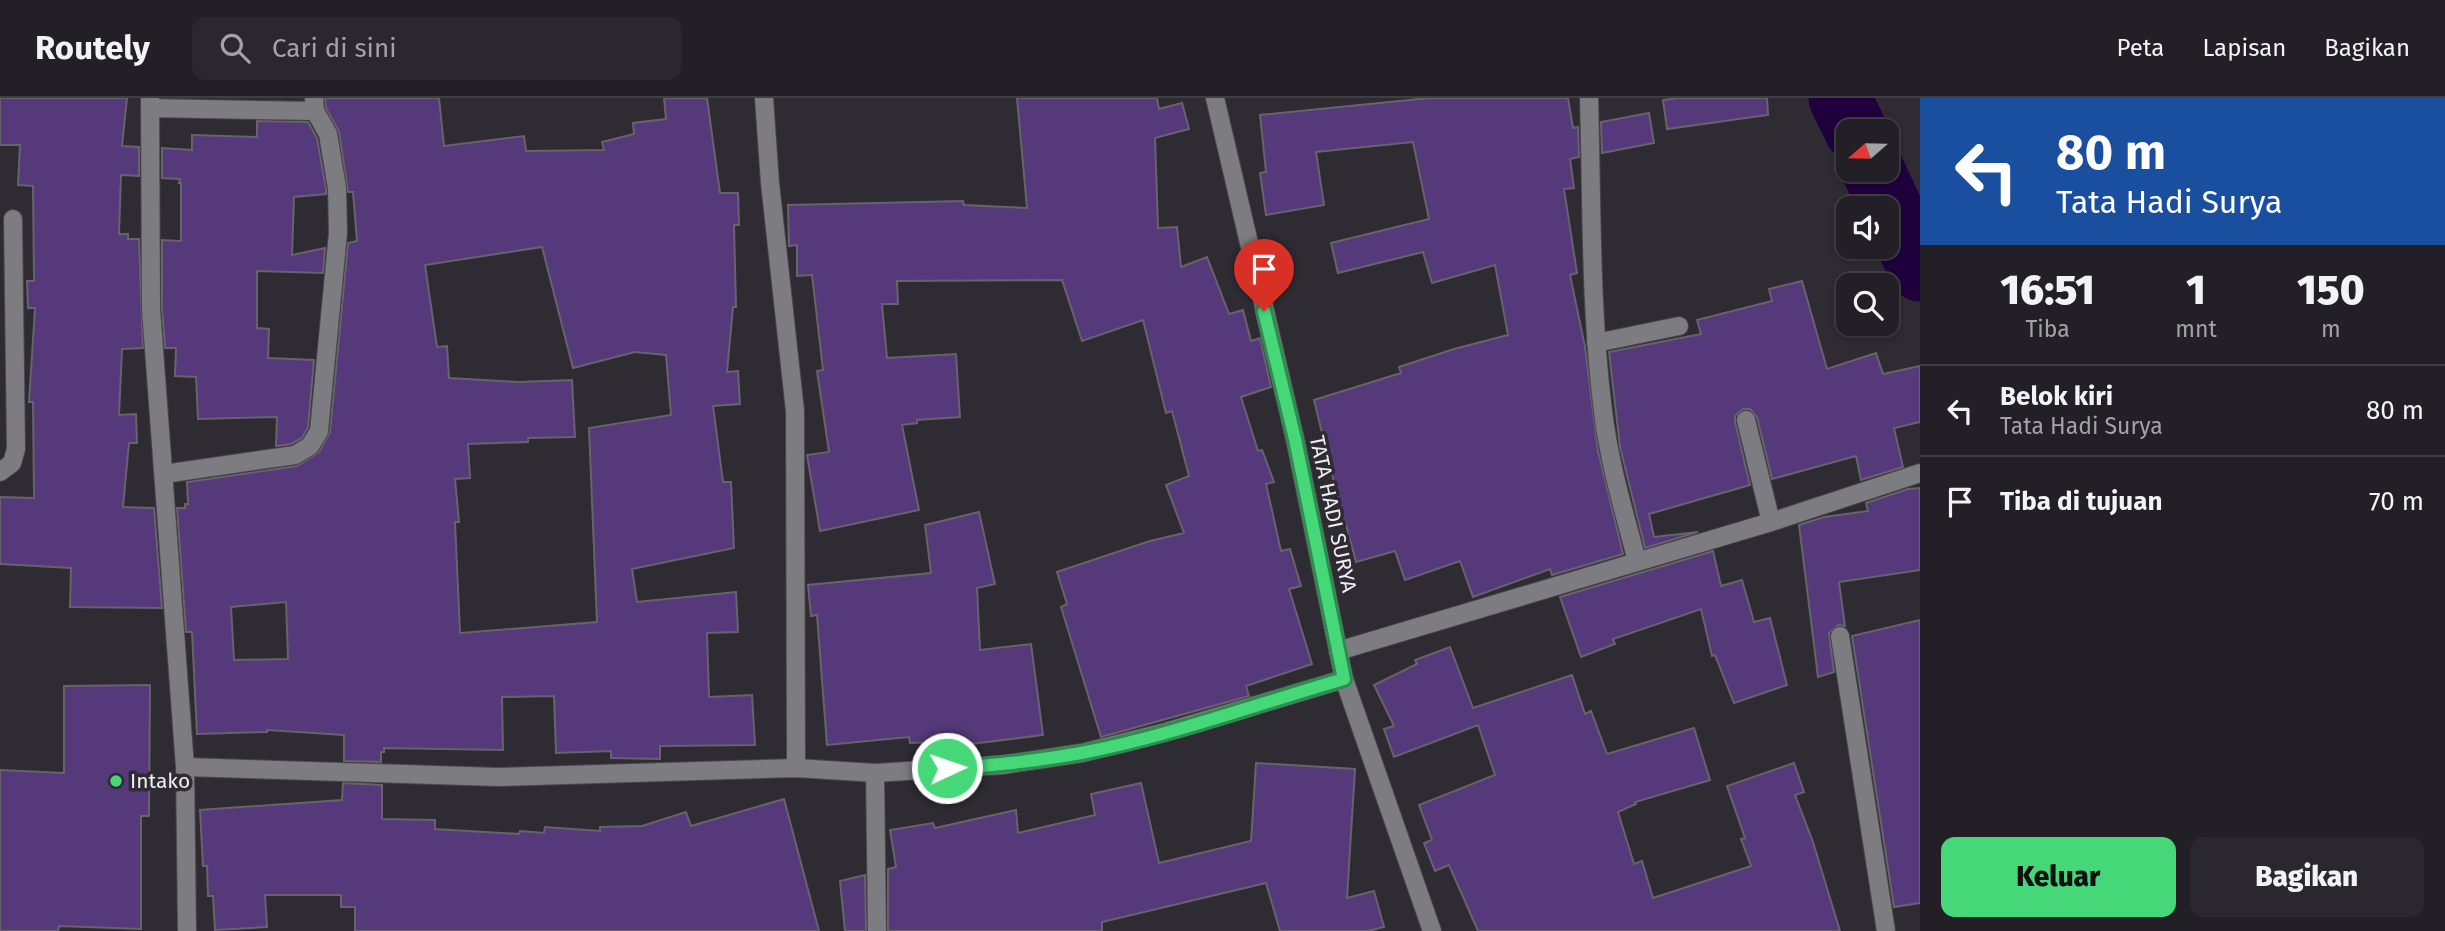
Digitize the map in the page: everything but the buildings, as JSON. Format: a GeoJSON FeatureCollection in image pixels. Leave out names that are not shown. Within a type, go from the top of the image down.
{"type":"FeatureCollection","features":[{"type":"Feature","properties":{"kind":"street"},"geometry":{"type":"LineString","coordinates":[[764,98],[795,411],[796,768]]}},
{"type":"Feature","properties":{"kind":"street","name":"TATA HADI SURYA"},"geometry":{"type":"LineString","coordinates":[[1215,98],[1295,439],[1344,679],[1432,931]]}},
{"type":"Feature","properties":{"kind":"street"},"geometry":{"type":"LineString","coordinates":[[1590,98],[1596,343],[1603,414],[1619,494],[1637,561]]}},
{"type":"Feature","properties":{"kind":"street"},"geometry":{"type":"LineString","coordinates":[[164,474],[295,455],[310,446],[319,431],[338,233],[337,188],[328,134],[314,105],[150,103],[151,309],[185,767],[187,931]]}},
{"type":"Feature","properties":{"kind":"street"},"geometry":{"type":"LineString","coordinates":[[0,472],[12,463],[16,449],[13,219]]}},
{"type":"Feature","properties":{"kind":"street"},"geometry":{"type":"LineString","coordinates":[[1596,343],[1679,326]]}},
{"type":"Feature","properties":{"kind":"street"},"geometry":{"type":"LineString","coordinates":[[1746,420],[1771,522]]}},
{"type":"Feature","properties":{"kind":"street"},"geometry":{"type":"LineString","coordinates":[[1338,651],[1771,522],[1920,473]]}},
{"type":"Feature","properties":{"kind":"street"},"geometry":{"type":"LineString","coordinates":[[1840,636],[1886,931]]}},
{"type":"Feature","properties":{"kind":"street"},"geometry":{"type":"LineString","coordinates":[[185,767],[498,777],[796,768],[875,773],[1002,765],[1082,753],[1166,732],[1344,679]]}},
{"type":"Feature","properties":{"kind":"street"},"geometry":{"type":"LineString","coordinates":[[875,773],[877,931]]}},
{"type":"Feature","properties":{"kind":"waterway"},"geometry":{"type":"LineString","coordinates":[[1840,98],[1850,119]]}},
{"type":"Feature","properties":{"kind":"waterway"},"geometry":{"type":"LineString","coordinates":[[1879,182],[1920,270]]}},
{"type":"Feature","properties":{"kind":"place","name":"Intako"},"geometry":{"type":"Point","coordinates":[116,781]}},
{"type":"Feature","properties":{"kind":"route"},"geometry":{"type":"LineString","coordinates":[[947,768],[1002,765],[1082,753],[1166,732],[1344,679],[1295,439],[1264,311]]}}]}
